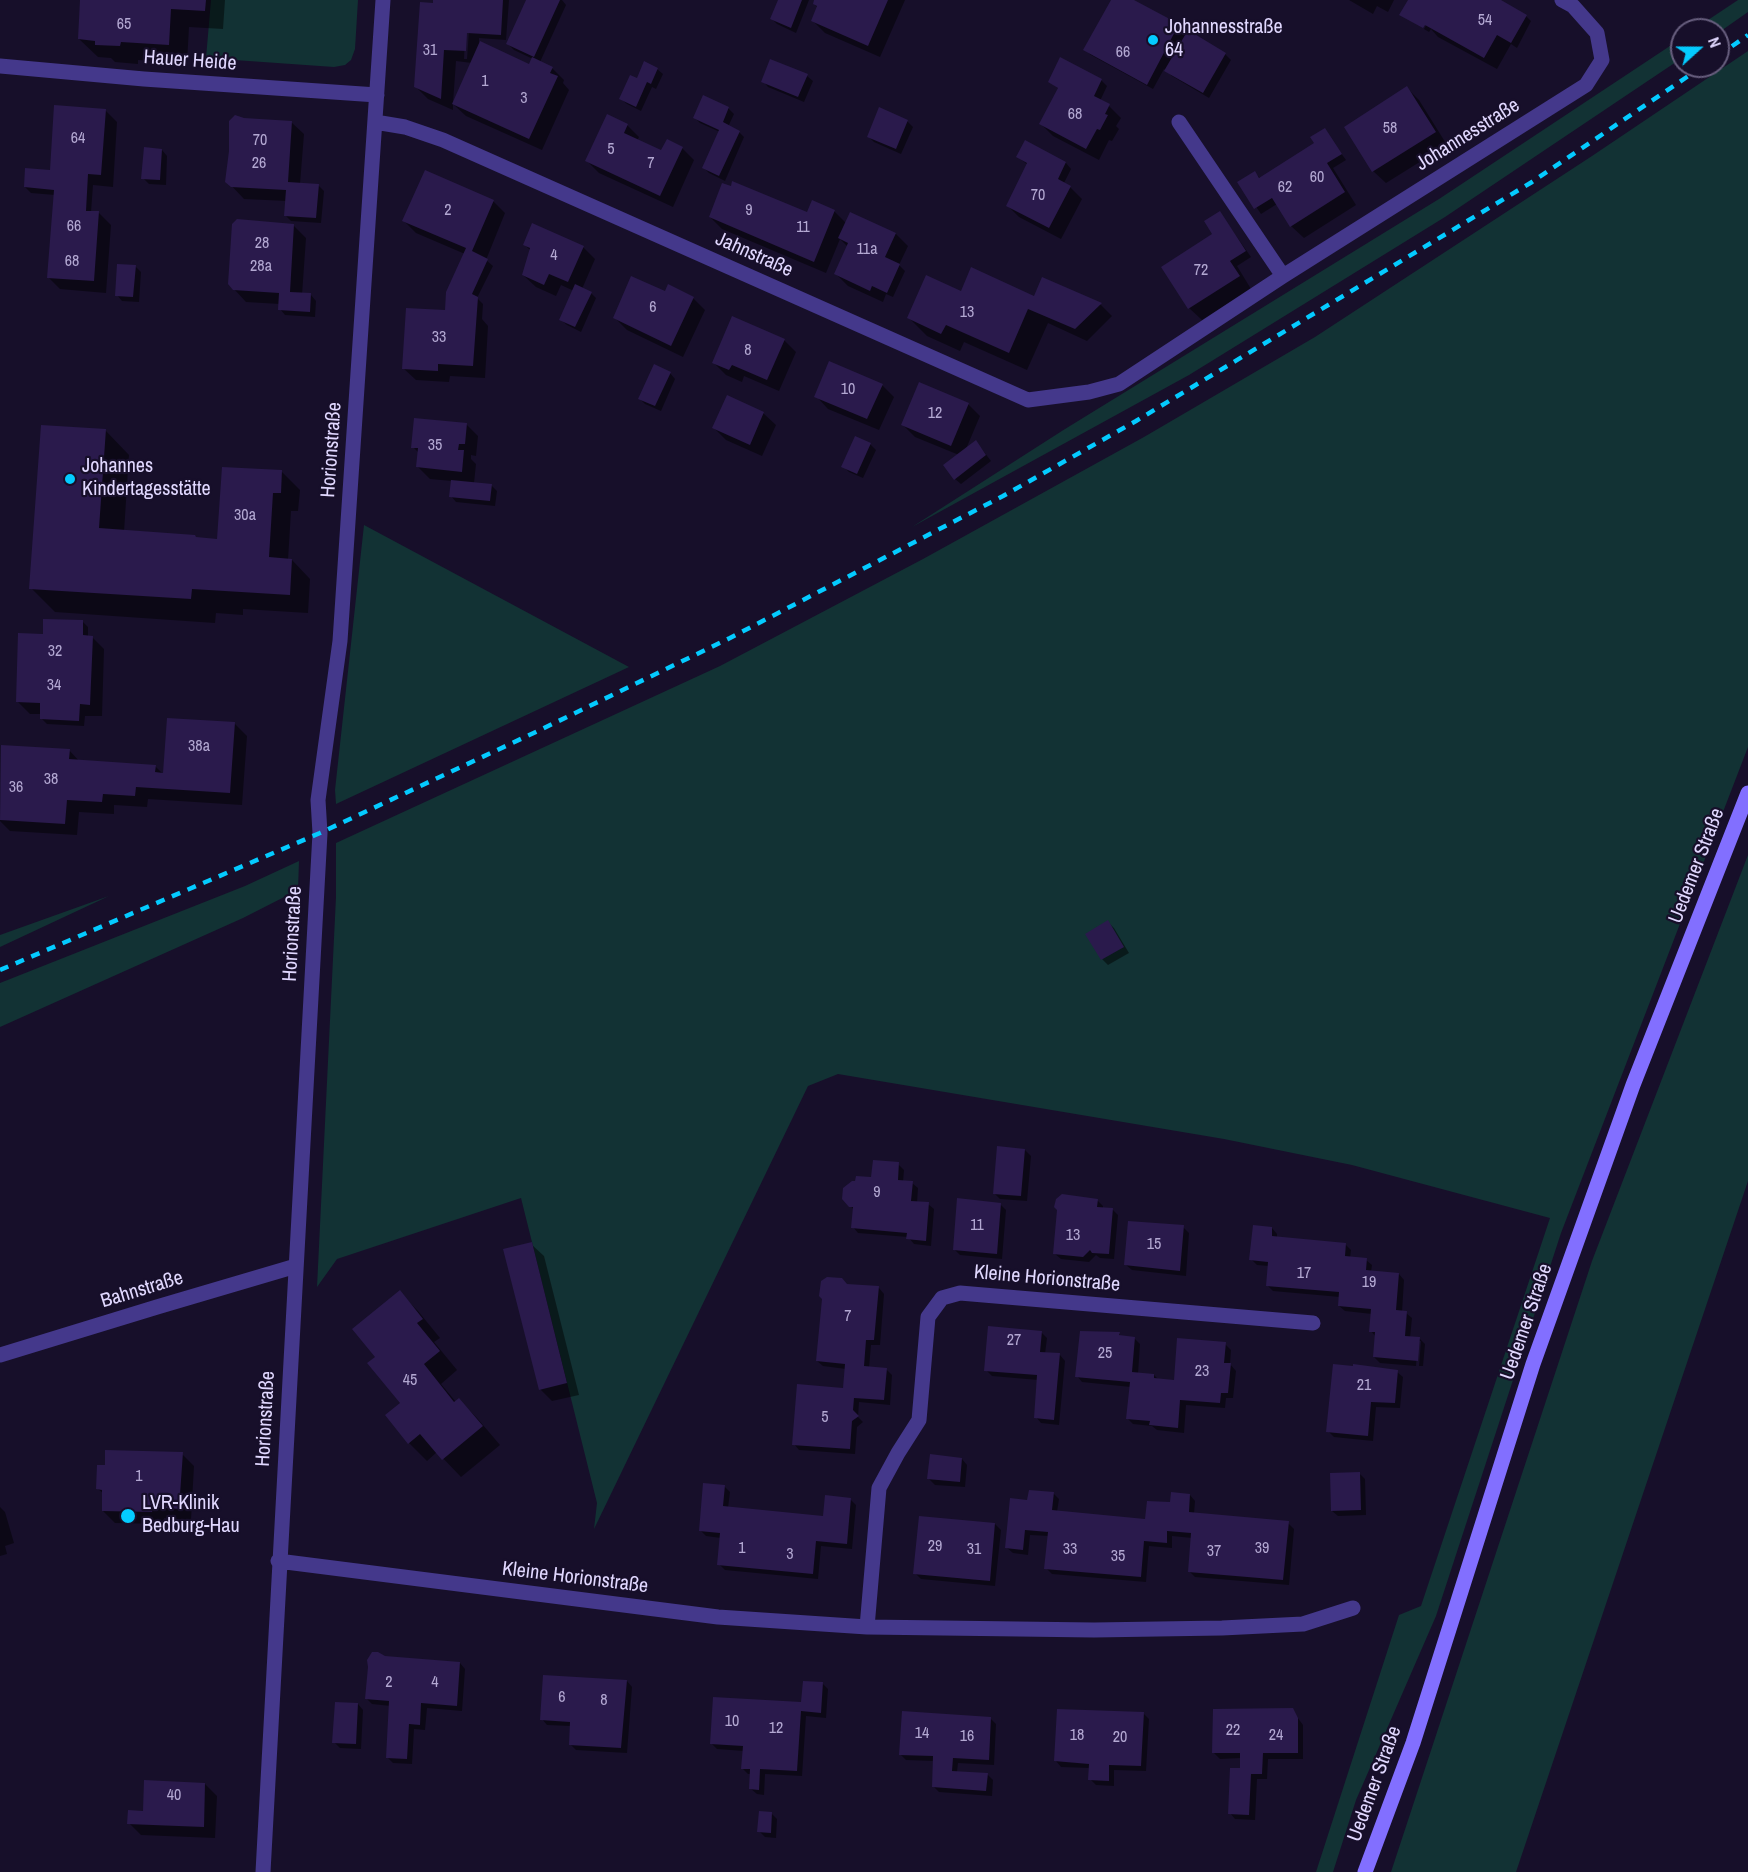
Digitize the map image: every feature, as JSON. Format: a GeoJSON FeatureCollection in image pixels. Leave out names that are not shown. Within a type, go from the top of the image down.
{"type":"FeatureCollection","features":[{"type":"Feature","properties":{"kind":"main road","name":"Uedemer Straße"},"geometry":{"type":"LineString","coordinates":[[1365,1872],[1413,1743],[1533,1364],[1633,1085],[1748,793]]}},
{"type":"Feature","properties":{"kind":"street","name":"Horionstraße"},"geometry":{"type":"LineString","coordinates":[[262,1872],[320,833],[318,800],[340,641],[383,0]]}},
{"type":"Feature","properties":{"kind":"street","name":"Johannesstraße"},"geometry":{"type":"LineString","coordinates":[[1119,384],[1282,276],[1586,85],[1602,60],[1597,33],[1573,6],[1562,0]]}},
{"type":"Feature","properties":{"kind":"street","name":"Hauer Heide"},"geometry":{"type":"LineString","coordinates":[[0,66],[144,80],[377,95]]}},
{"type":"Feature","properties":{"kind":"street","name":"Jahnstraße"},"geometry":{"type":"LineString","coordinates":[[375,122],[405,127],[443,140],[1028,400],[1089,392],[1119,384]]}},
{"type":"Feature","properties":{"kind":"street"},"geometry":{"type":"LineString","coordinates":[[1179,122],[1282,276]]}},
{"type":"Feature","properties":{"kind":"street","name":"Bahnstraße"},"geometry":{"type":"LineString","coordinates":[[0,1355],[296,1266]]}},
{"type":"Feature","properties":{"kind":"street","name":"Kleine Horionstraße"},"geometry":{"type":"LineString","coordinates":[[867,1627],[879,1488],[919,1419],[928,1317],[942,1298],[960,1293],[1313,1323]]}},
{"type":"Feature","properties":{"kind":"street","name":"Kleine Horionstraße"},"geometry":{"type":"LineString","coordinates":[[278,1561],[718,1617],[867,1627],[1095,1630],[1222,1628],[1303,1624],[1353,1608]]}},
{"type":"Feature","properties":{"kind":"green space"},"geometry":{"type":"Polygon","coordinates":[[[211,0],[358,0],[355,49],[351,60],[345,65],[334,67],[206,58],[211,0]]]}},
{"type":"Feature","properties":{"kind":"green space"},"geometry":{"type":"Polygon","coordinates":[[[1738,0],[1748,0],[1748,12],[1730,25],[1730,18],[1711,18],[1738,0]]]}},
{"type":"Feature","properties":{"kind":"green space"},"geometry":{"type":"Polygon","coordinates":[[[1670,46],[1670,66],[1445,217],[1189,375],[912,527],[1065,429],[1439,199],[1670,46]]]}},
{"type":"Feature","properties":{"kind":"green space"},"geometry":{"type":"Polygon","coordinates":[[[1748,51],[1748,747],[1561,1233],[1436,1616],[1356,1800],[1333,1872],[1316,1872],[1399,1615],[1421,1606],[1550,1218],[1352,1165],[1224,1139],[838,1074],[808,1086],[594,1529],[597,1503],[521,1198],[337,1259],[317,1287],[336,897],[336,843],[720,666],[923,559],[1144,437],[1315,337],[1708,78],[1730,78],[1730,63],[1748,51]]]}},
{"type":"Feature","properties":{"kind":"green space"},"geometry":{"type":"Polygon","coordinates":[[[364,525],[629,667],[336,804],[335,790],[364,525]]]}},
{"type":"Feature","properties":{"kind":"green space"},"geometry":{"type":"Polygon","coordinates":[[[1748,855],[1748,1181],[1516,1872],[1391,1872],[1592,1261],[1748,855]]]}},
{"type":"Feature","properties":{"kind":"green space"},"geometry":{"type":"Polygon","coordinates":[[[299,861],[298,890],[243,918],[0,1027],[0,983],[245,886],[299,861]]]}},
{"type":"Feature","properties":{"kind":"green space"},"geometry":{"type":"Polygon","coordinates":[[[109,896],[0,947],[0,935],[109,896]]]}},
{"type":"Feature","properties":{"kind":"building"},"geometry":{"type":"Polygon","coordinates":[[[80,0],[206,0],[205,11],[171,9],[169,45],[121,42],[120,46],[95,45],[95,41],[78,39],[80,0]]]}},
{"type":"Feature","properties":{"kind":"building"},"geometry":{"type":"Polygon","coordinates":[[[433,0],[503,0],[501,35],[467,33],[466,51],[444,50],[441,99],[414,87],[420,2],[433,3],[433,0]]]}},
{"type":"Feature","properties":{"kind":"building"},"geometry":{"type":"Polygon","coordinates":[[[526,0],[560,0],[534,57],[506,44],[526,0]]]}},
{"type":"Feature","properties":{"kind":"building"},"geometry":{"type":"Polygon","coordinates":[[[778,0],[802,0],[791,28],[770,19],[778,0]]]}},
{"type":"Feature","properties":{"kind":"building"},"geometry":{"type":"Polygon","coordinates":[[[814,0],[888,0],[868,46],[811,21],[817,6],[813,4],[814,0]]]}},
{"type":"Feature","properties":{"kind":"building"},"geometry":{"type":"Polygon","coordinates":[[[1111,0],[1134,0],[1179,24],[1147,85],[1083,50],[1111,0]]]}},
{"type":"Feature","properties":{"kind":"building"},"geometry":{"type":"Polygon","coordinates":[[[1408,0],[1501,0],[1527,15],[1511,43],[1497,35],[1484,58],[1425,25],[1423,28],[1399,15],[1408,0]]]}},
{"type":"Feature","properties":{"kind":"building"},"geometry":{"type":"Polygon","coordinates":[[[1188,30],[1226,53],[1203,93],[1164,71],[1188,30]]]}},
{"type":"Feature","properties":{"kind":"building"},"geometry":{"type":"Polygon","coordinates":[[[480,41],[529,64],[532,57],[553,67],[550,73],[558,76],[529,139],[452,104],[480,41]]]}},
{"type":"Feature","properties":{"kind":"building"},"geometry":{"type":"Polygon","coordinates":[[[1060,57],[1102,79],[1094,96],[1110,104],[1105,114],[1108,115],[1100,130],[1097,129],[1086,149],[1039,124],[1058,88],[1048,82],[1060,57]]]}},
{"type":"Feature","properties":{"kind":"building"},"geometry":{"type":"Polygon","coordinates":[[[770,59],[808,74],[798,97],[761,82],[770,59]]]}},
{"type":"Feature","properties":{"kind":"building"},"geometry":{"type":"Polygon","coordinates":[[[644,61],[658,68],[651,84],[647,82],[636,107],[619,99],[630,75],[637,78],[644,61]]]}},
{"type":"Feature","properties":{"kind":"building"},"geometry":{"type":"Polygon","coordinates":[[[1407,86],[1436,132],[1372,172],[1344,127],[1407,86]]]}},
{"type":"Feature","properties":{"kind":"building"},"geometry":{"type":"Polygon","coordinates":[[[703,95],[729,107],[723,122],[740,131],[719,176],[702,168],[719,130],[693,118],[703,95]]]}},
{"type":"Feature","properties":{"kind":"building"},"geometry":{"type":"Polygon","coordinates":[[[54,105],[106,109],[101,175],[88,174],[86,211],[99,211],[94,281],[47,278],[54,190],[24,187],[25,168],[50,170],[54,105]]]}},
{"type":"Feature","properties":{"kind":"building"},"geometry":{"type":"Polygon","coordinates":[[[879,107],[908,120],[896,149],[867,137],[879,107]]]}},
{"type":"Feature","properties":{"kind":"building"},"geometry":{"type":"Polygon","coordinates":[[[607,114],[628,124],[624,133],[661,150],[667,139],[683,147],[660,196],[585,161],[607,114]]]}},
{"type":"Feature","properties":{"kind":"building"},"geometry":{"type":"Polygon","coordinates":[[[235,115],[244,118],[292,121],[288,182],[319,184],[316,218],[284,216],[286,190],[231,187],[225,182],[229,151],[229,121],[235,115]]]}},
{"type":"Feature","properties":{"kind":"building"},"geometry":{"type":"Polygon","coordinates":[[[1325,128],[1342,154],[1327,163],[1345,192],[1290,227],[1272,198],[1254,209],[1237,182],[1255,171],[1259,178],[1314,143],[1310,137],[1325,128]]]}},
{"type":"Feature","properties":{"kind":"building"},"geometry":{"type":"Polygon","coordinates":[[[1025,140],[1066,162],[1058,179],[1071,186],[1049,228],[1006,206],[1027,163],[1016,157],[1025,140]]]}},
{"type":"Feature","properties":{"kind":"building"},"geometry":{"type":"Polygon","coordinates":[[[144,147],[162,149],[160,180],[141,179],[144,147]]]}},
{"type":"Feature","properties":{"kind":"building"},"geometry":{"type":"Polygon","coordinates":[[[425,170],[494,200],[472,251],[488,259],[472,294],[478,297],[473,366],[438,364],[438,371],[402,369],[406,308],[445,310],[446,292],[466,248],[402,221],[425,170]]]}},
{"type":"Feature","properties":{"kind":"building"},"geometry":{"type":"Polygon","coordinates":[[[732,181],[807,212],[812,200],[835,210],[814,262],[709,217],[722,183],[731,186],[732,181]]]}},
{"type":"Feature","properties":{"kind":"building"},"geometry":{"type":"Polygon","coordinates":[[[1220,211],[1246,251],[1230,261],[1240,276],[1188,309],[1161,267],[1212,234],[1204,221],[1220,211]]]}},
{"type":"Feature","properties":{"kind":"building"},"geometry":{"type":"Polygon","coordinates":[[[850,212],[896,233],[885,257],[900,264],[887,293],[872,286],[870,291],[834,274],[848,243],[838,238],[850,212]]]}},
{"type":"Feature","properties":{"kind":"building"},"geometry":{"type":"Polygon","coordinates":[[[237,219],[294,224],[290,292],[311,293],[310,312],[278,310],[279,293],[233,290],[228,284],[232,224],[237,219]]]}},
{"type":"Feature","properties":{"kind":"building"},"geometry":{"type":"Polygon","coordinates":[[[532,223],[584,246],[568,282],[549,274],[544,285],[522,275],[530,248],[523,245],[532,223]]]}},
{"type":"Feature","properties":{"kind":"building"},"geometry":{"type":"Polygon","coordinates":[[[117,264],[136,265],[133,297],[115,296],[117,264]]]}},
{"type":"Feature","properties":{"kind":"building"},"geometry":{"type":"Polygon","coordinates":[[[971,267],[1034,296],[1042,277],[1102,303],[1075,329],[1028,309],[1009,353],[946,325],[941,334],[907,318],[926,275],[961,291],[971,267]]]}},
{"type":"Feature","properties":{"kind":"building"},"geometry":{"type":"Polygon","coordinates":[[[631,276],[665,291],[668,284],[694,297],[671,346],[613,318],[631,276]]]}},
{"type":"Feature","properties":{"kind":"building"},"geometry":{"type":"Polygon","coordinates":[[[575,284],[592,292],[575,327],[559,320],[575,284]]]}},
{"type":"Feature","properties":{"kind":"building"},"geometry":{"type":"Polygon","coordinates":[[[732,316],[785,339],[767,380],[732,365],[729,370],[712,363],[732,316]]]}},
{"type":"Feature","properties":{"kind":"building"},"geometry":{"type":"Polygon","coordinates":[[[829,361],[883,384],[867,419],[814,397],[829,361]]]}},
{"type":"Feature","properties":{"kind":"building"},"geometry":{"type":"Polygon","coordinates":[[[654,364],[671,372],[655,406],[638,399],[654,364]]]}},
{"type":"Feature","properties":{"kind":"building"},"geometry":{"type":"Polygon","coordinates":[[[919,382],[969,403],[951,446],[901,425],[919,382]]]}},
{"type":"Feature","properties":{"kind":"building"},"geometry":{"type":"Polygon","coordinates":[[[727,395],[764,412],[750,445],[712,428],[727,395]]]}},
{"type":"Feature","properties":{"kind":"building"},"geometry":{"type":"Polygon","coordinates":[[[414,418],[467,423],[465,444],[459,444],[458,450],[464,450],[462,472],[416,467],[418,448],[411,448],[414,418]]]}},
{"type":"Feature","properties":{"kind":"building","name":"Johannes Kindertagesstätte"},"geometry":{"type":"Polygon","coordinates":[[[41,425],[106,429],[99,528],[195,535],[217,539],[222,467],[282,470],[281,493],[273,493],[269,557],[292,559],[290,595],[192,589],[191,599],[29,589],[41,425]]]}},
{"type":"Feature","properties":{"kind":"building"},"geometry":{"type":"Polygon","coordinates":[[[855,436],[871,443],[857,474],[841,467],[855,436]]]}},
{"type":"Feature","properties":{"kind":"building"},"geometry":{"type":"Polygon","coordinates":[[[976,440],[986,455],[954,480],[943,465],[976,440]]]}},
{"type":"Feature","properties":{"kind":"building"},"geometry":{"type":"Polygon","coordinates":[[[451,480],[492,484],[490,501],[449,497],[451,480]]]}},
{"type":"Feature","properties":{"kind":"building"},"geometry":{"type":"Polygon","coordinates":[[[43,619],[83,620],[83,635],[93,636],[90,705],[80,704],[79,721],[40,719],[40,703],[16,702],[18,633],[43,634],[43,619]]]}},
{"type":"Feature","properties":{"kind":"building"},"geometry":{"type":"Polygon","coordinates":[[[167,718],[235,722],[230,793],[136,787],[135,796],[103,794],[102,802],[67,800],[65,824],[0,820],[1,745],[70,749],[69,759],[156,765],[155,772],[163,773],[167,718]]]}},
{"type":"Feature","properties":{"kind":"building"},"geometry":{"type":"Polygon","coordinates":[[[1108,920],[1124,947],[1101,960],[1085,934],[1108,920]]]}},
{"type":"Feature","properties":{"kind":"building"},"geometry":{"type":"Polygon","coordinates":[[[997,1146],[1025,1149],[1021,1196],[993,1194],[997,1146]]]}},
{"type":"Feature","properties":{"kind":"building"},"geometry":{"type":"Polygon","coordinates":[[[873,1160],[899,1162],[898,1180],[913,1181],[911,1201],[929,1202],[926,1241],[906,1239],[907,1233],[851,1228],[853,1207],[849,1207],[842,1199],[843,1188],[855,1181],[856,1176],[871,1177],[873,1160]]]}},
{"type":"Feature","properties":{"kind":"building"},"geometry":{"type":"Polygon","coordinates":[[[1062,1194],[1098,1199],[1097,1207],[1113,1208],[1109,1254],[1092,1253],[1090,1250],[1083,1257],[1053,1254],[1057,1210],[1054,1207],[1056,1199],[1062,1194]]]}},
{"type":"Feature","properties":{"kind":"building"},"geometry":{"type":"Polygon","coordinates":[[[957,1198],[1001,1203],[997,1254],[953,1250],[957,1198]]]}},
{"type":"Feature","properties":{"kind":"building"},"geometry":{"type":"Polygon","coordinates":[[[1128,1221],[1184,1225],[1180,1271],[1124,1265],[1128,1221]]]}},
{"type":"Feature","properties":{"kind":"building"},"geometry":{"type":"Polygon","coordinates":[[[1253,1225],[1272,1227],[1272,1236],[1346,1243],[1345,1256],[1367,1258],[1366,1270],[1399,1273],[1396,1310],[1407,1311],[1405,1336],[1420,1337],[1418,1361],[1373,1357],[1375,1332],[1369,1332],[1371,1309],[1338,1306],[1339,1292],[1266,1286],[1268,1262],[1249,1260],[1253,1225]]]}},
{"type":"Feature","properties":{"kind":"building"},"geometry":{"type":"Polygon","coordinates":[[[532,1242],[567,1383],[539,1390],[503,1249],[532,1242]]]}},
{"type":"Feature","properties":{"kind":"building"},"geometry":{"type":"Polygon","coordinates":[[[827,1277],[842,1278],[847,1284],[879,1286],[874,1340],[866,1340],[864,1366],[887,1368],[884,1400],[854,1398],[853,1410],[859,1416],[852,1421],[850,1449],[792,1445],[797,1384],[843,1388],[845,1364],[816,1361],[822,1299],[819,1296],[821,1281],[827,1277]]]}},
{"type":"Feature","properties":{"kind":"building"},"geometry":{"type":"Polygon","coordinates":[[[400,1290],[423,1319],[417,1323],[440,1351],[424,1364],[454,1402],[459,1398],[483,1426],[442,1460],[420,1434],[408,1444],[385,1415],[400,1403],[367,1363],[375,1357],[352,1329],[400,1290]]]}},
{"type":"Feature","properties":{"kind":"building"},"geometry":{"type":"Polygon","coordinates":[[[988,1326],[1042,1331],[1040,1352],[1060,1353],[1054,1420],[1034,1418],[1037,1375],[984,1371],[988,1326]]]}},
{"type":"Feature","properties":{"kind":"building"},"geometry":{"type":"Polygon","coordinates":[[[1080,1331],[1120,1332],[1119,1335],[1135,1337],[1132,1372],[1154,1374],[1154,1378],[1174,1380],[1177,1338],[1226,1342],[1224,1363],[1231,1363],[1228,1393],[1221,1393],[1220,1403],[1180,1400],[1178,1428],[1149,1425],[1150,1421],[1126,1419],[1130,1382],[1075,1377],[1080,1331]]]}},
{"type":"Feature","properties":{"kind":"building"},"geometry":{"type":"Polygon","coordinates":[[[1333,1364],[1353,1366],[1353,1364],[1398,1370],[1395,1403],[1371,1402],[1368,1436],[1326,1432],[1333,1364]]]}},
{"type":"Feature","properties":{"kind":"building"},"geometry":{"type":"Polygon","coordinates":[[[105,1450],[183,1452],[179,1509],[153,1507],[152,1512],[102,1511],[102,1490],[96,1489],[97,1465],[105,1465],[105,1450]]]}},
{"type":"Feature","properties":{"kind":"building"},"geometry":{"type":"Polygon","coordinates":[[[930,1454],[962,1458],[960,1482],[927,1479],[930,1454]]]}},
{"type":"Feature","properties":{"kind":"building"},"geometry":{"type":"Polygon","coordinates":[[[1360,1472],[1361,1510],[1331,1511],[1330,1473],[1360,1472]]]}},
{"type":"Feature","properties":{"kind":"building"},"geometry":{"type":"Polygon","coordinates":[[[703,1483],[725,1485],[723,1506],[823,1516],[825,1495],[851,1498],[847,1544],[816,1541],[813,1574],[717,1565],[720,1533],[699,1531],[703,1483]]]}},
{"type":"Feature","properties":{"kind":"building"},"geometry":{"type":"Polygon","coordinates":[[[1029,1490],[1054,1492],[1052,1510],[1145,1519],[1147,1501],[1170,1502],[1171,1492],[1190,1494],[1189,1512],[1289,1521],[1283,1580],[1188,1572],[1191,1533],[1167,1531],[1167,1543],[1144,1541],[1141,1577],[1044,1569],[1048,1532],[1025,1530],[1023,1550],[1005,1548],[1010,1498],[1027,1500],[1029,1490]]]}},
{"type":"Feature","properties":{"kind":"building"},"geometry":{"type":"Polygon","coordinates":[[[919,1516],[995,1523],[990,1581],[913,1574],[919,1516]]]}},
{"type":"Feature","properties":{"kind":"building"},"geometry":{"type":"Polygon","coordinates":[[[372,1652],[385,1656],[460,1662],[457,1706],[421,1703],[420,1725],[409,1724],[407,1759],[386,1758],[389,1701],[365,1699],[367,1660],[372,1652]]]}},
{"type":"Feature","properties":{"kind":"building"},"geometry":{"type":"Polygon","coordinates":[[[543,1675],[627,1680],[621,1748],[569,1745],[570,1722],[540,1720],[543,1675]]]}},
{"type":"Feature","properties":{"kind":"building"},"geometry":{"type":"Polygon","coordinates":[[[803,1681],[823,1682],[821,1713],[801,1711],[797,1771],[760,1769],[759,1790],[749,1789],[750,1769],[741,1769],[743,1746],[710,1744],[713,1697],[801,1702],[803,1681]]]}},
{"type":"Feature","properties":{"kind":"building"},"geometry":{"type":"Polygon","coordinates":[[[335,1702],[358,1703],[356,1744],[332,1743],[335,1702]]]}},
{"type":"Feature","properties":{"kind":"building"},"geometry":{"type":"Polygon","coordinates":[[[1293,1708],[1298,1718],[1298,1753],[1263,1753],[1262,1774],[1251,1774],[1249,1815],[1228,1814],[1230,1768],[1240,1768],[1240,1753],[1212,1753],[1213,1709],[1293,1708]]]}},
{"type":"Feature","properties":{"kind":"building"},"geometry":{"type":"Polygon","coordinates":[[[1057,1709],[1144,1712],[1141,1766],[1109,1765],[1109,1781],[1088,1780],[1089,1764],[1054,1761],[1057,1709]]]}},
{"type":"Feature","properties":{"kind":"building"},"geometry":{"type":"Polygon","coordinates":[[[902,1711],[991,1717],[989,1760],[953,1758],[952,1771],[988,1773],[986,1791],[932,1787],[933,1756],[899,1755],[902,1711]]]}},
{"type":"Feature","properties":{"kind":"building"},"geometry":{"type":"Polygon","coordinates":[[[144,1780],[205,1783],[204,1827],[127,1824],[128,1810],[143,1811],[144,1780]]]}},
{"type":"Feature","properties":{"kind":"building"},"geometry":{"type":"Polygon","coordinates":[[[759,1811],[772,1812],[771,1833],[757,1832],[759,1811]]]}},
{"type":"Feature","properties":{"kind":"railway"},"geometry":{"type":"LineString","coordinates":[[1730,48],[1748,35]]}},
{"type":"Feature","properties":{"kind":"railway"},"geometry":{"type":"LineString","coordinates":[[0,970],[320,833],[540,730],[730,638],[1003,496],[1136,421],[1532,182],[1685,78]]}},
{"type":"Feature","properties":{"kind":"place","name":"Johannesstraße 64"},"geometry":{"type":"Point","coordinates":[1153,40]}},
{"type":"Feature","properties":{"kind":"place","name":"Johannes Kindertagesstätte"},"geometry":{"type":"Point","coordinates":[70,479]}},
{"type":"Feature","properties":{"kind":"place","name":"LVR-Klinik Bedburg-Hau"},"geometry":{"type":"Point","coordinates":[128,1516]}}]}
